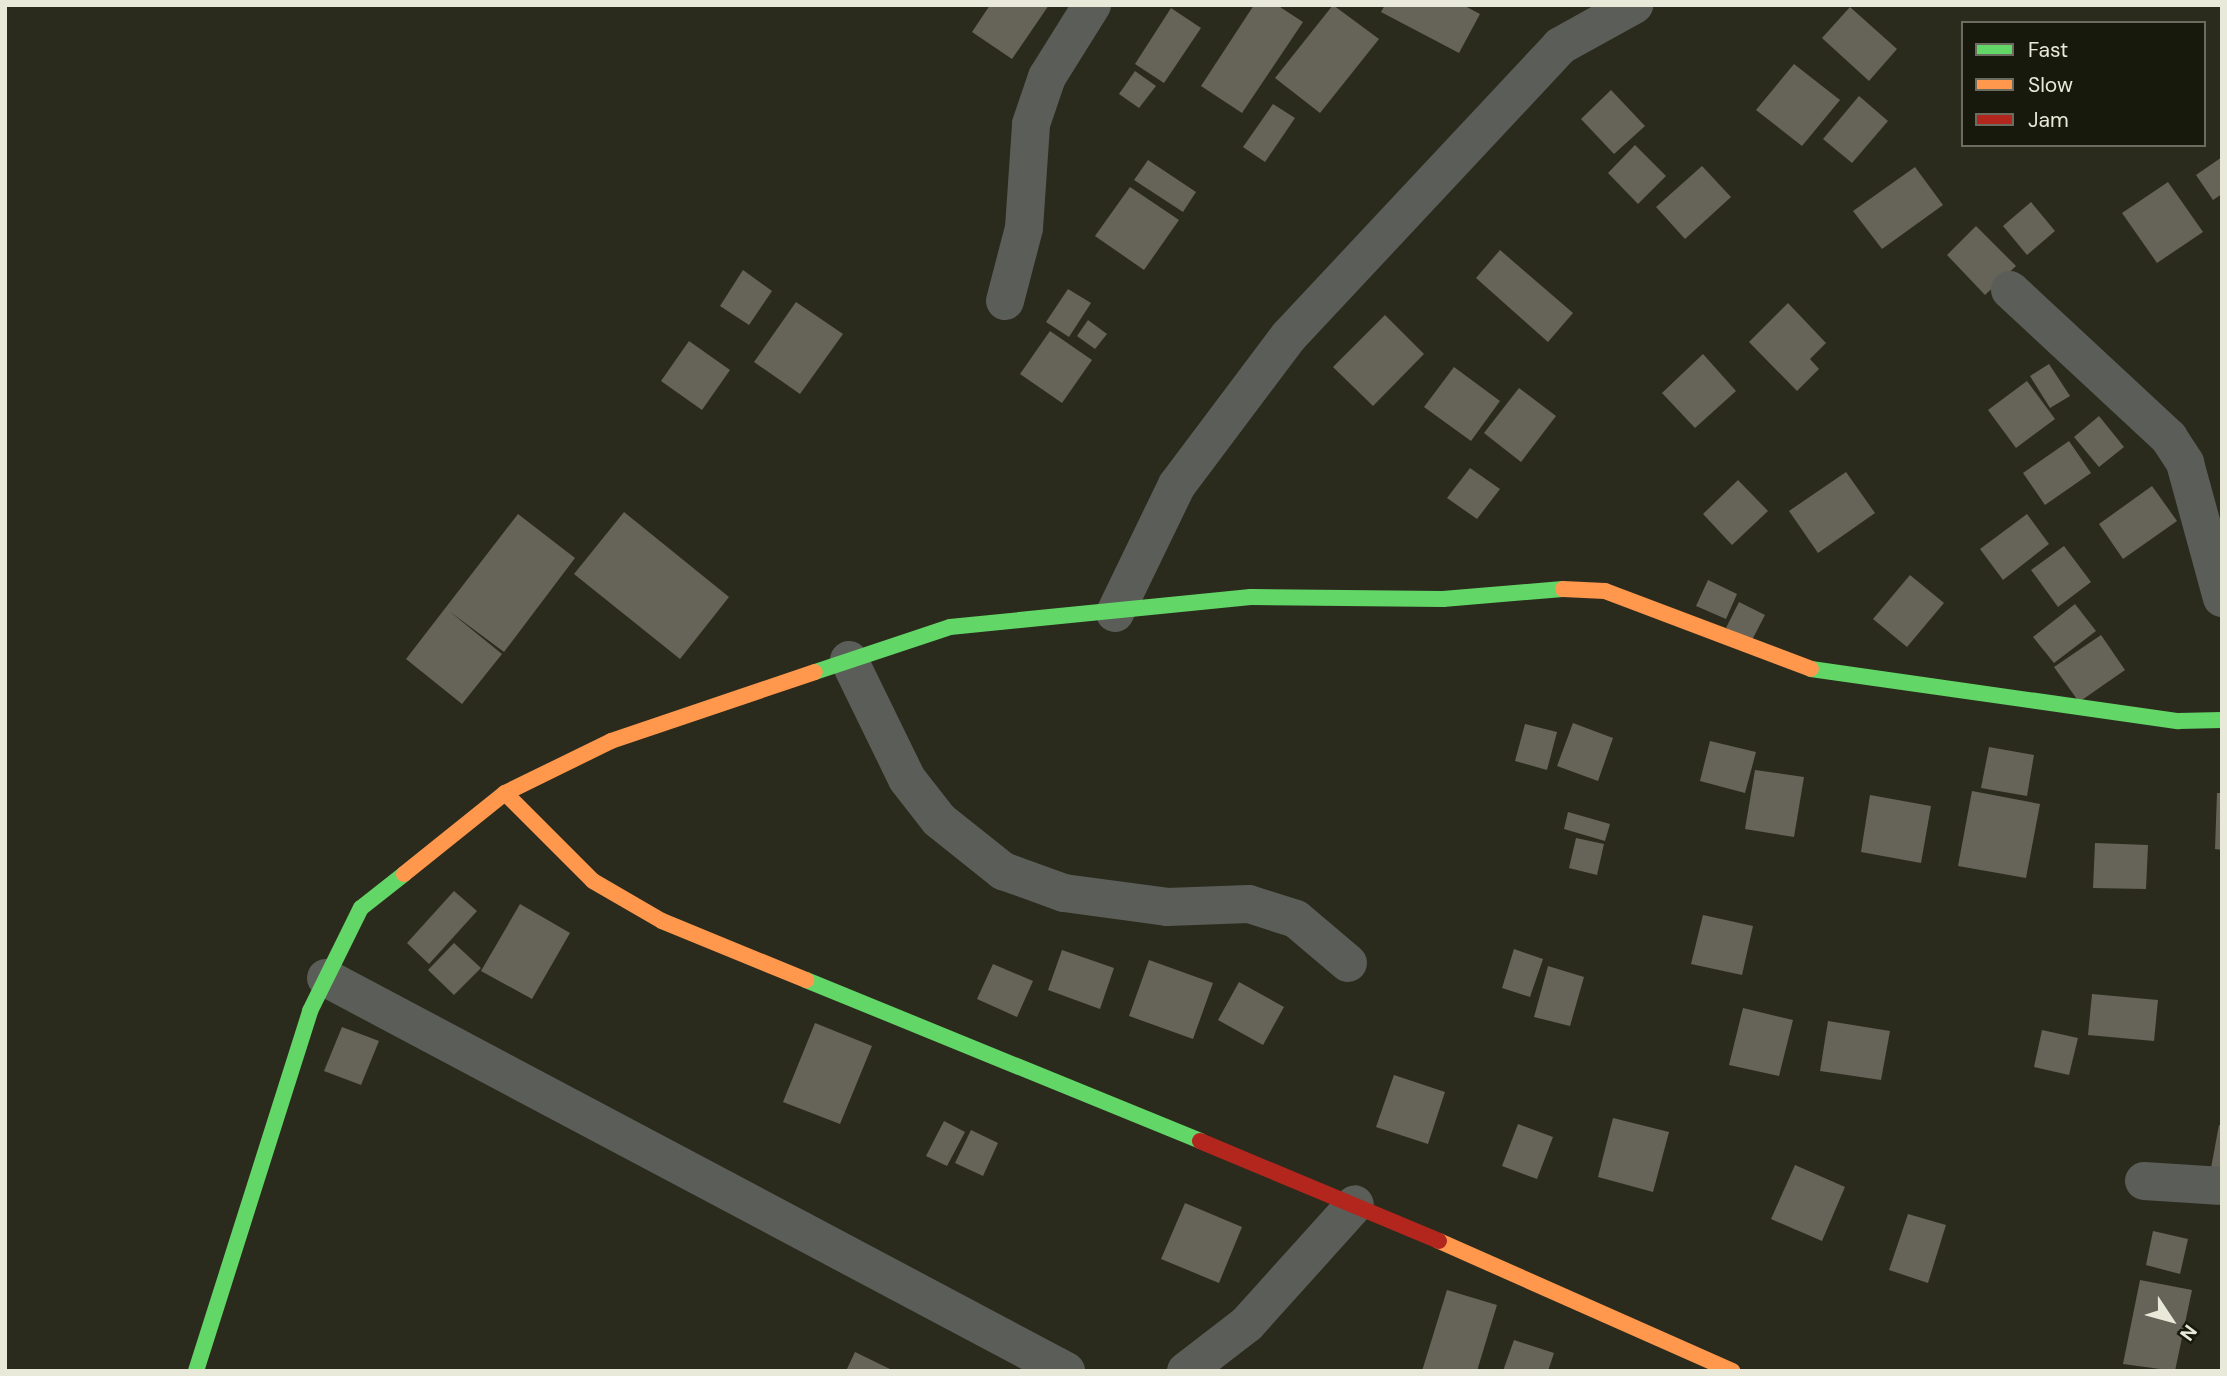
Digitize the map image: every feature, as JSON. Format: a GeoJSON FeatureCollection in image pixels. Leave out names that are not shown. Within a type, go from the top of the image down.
{"type":"FeatureCollection","features":[{"type":"Feature","properties":{"kind":"street"},"geometry":{"type":"LineString","coordinates":[[1005,301],[1024,228],[1031,124],[1047,77],[1092,5]]}},
{"type":"Feature","properties":{"kind":"street"},"geometry":{"type":"LineString","coordinates":[[1115,613],[1177,485],[1289,336],[1560,46],[1634,5]]}},
{"type":"Feature","properties":{"kind":"street"},"geometry":{"type":"LineString","coordinates":[[2010,290],[2174,446],[2189,475],[2222,598]]}},
{"type":"Feature","properties":{"kind":"street"},"geometry":{"type":"LineString","coordinates":[[196,1371],[326,978],[361,908],[505,793],[611,741],[950,627],[1115,613],[1251,597],[1443,599],[1535,587],[1605,591],[1825,674],[2178,721],[2222,720]]}},
{"type":"Feature","properties":{"kind":"street"},"geometry":{"type":"LineString","coordinates":[[849,660],[907,779],[939,820],[1003,871],[1077,895],[1167,906],[1249,904],[1296,919],[1348,963]]}},
{"type":"Feature","properties":{"kind":"street"},"geometry":{"type":"LineString","coordinates":[[505,793],[593,881],[662,921],[1355,1204],[1733,1371]]}},
{"type":"Feature","properties":{"kind":"street"},"geometry":{"type":"LineString","coordinates":[[326,978],[1066,1371]]}},
{"type":"Feature","properties":{"kind":"street"},"geometry":{"type":"LineString","coordinates":[[2144,1181],[2222,1186]]}},
{"type":"Feature","properties":{"kind":"street"},"geometry":{"type":"LineString","coordinates":[[1186,1371],[1247,1324],[1355,1204]]}},
{"type":"Feature","properties":{"kind":"building"},"geometry":{"type":"Polygon","coordinates":[[[990,5],[1049,5],[1012,59],[972,32],[990,5]]]}},
{"type":"Feature","properties":{"kind":"building"},"geometry":{"type":"Polygon","coordinates":[[[1254,5],[1277,5],[1303,22],[1242,113],[1201,86],[1254,5]]]}},
{"type":"Feature","properties":{"kind":"building"},"geometry":{"type":"Polygon","coordinates":[[[1333,5],[1379,39],[1320,113],[1275,78],[1333,5]]]}},
{"type":"Feature","properties":{"kind":"building"},"geometry":{"type":"Polygon","coordinates":[[[1385,5],[1463,5],[1480,14],[1459,53],[1381,12],[1385,5]]]}},
{"type":"Feature","properties":{"kind":"building"},"geometry":{"type":"Polygon","coordinates":[[[1850,7],[1897,49],[1869,81],[1822,38],[1850,7]]]}},
{"type":"Feature","properties":{"kind":"building"},"geometry":{"type":"Polygon","coordinates":[[[1171,8],[1201,28],[1164,83],[1135,64],[1171,8]]]}},
{"type":"Feature","properties":{"kind":"building"},"geometry":{"type":"Polygon","coordinates":[[[1794,64],[1840,100],[1802,146],[1756,110],[1794,64]]]}},
{"type":"Feature","properties":{"kind":"building"},"geometry":{"type":"Polygon","coordinates":[[[1135,71],[1156,86],[1139,108],[1119,94],[1135,71]]]}},
{"type":"Feature","properties":{"kind":"building"},"geometry":{"type":"Polygon","coordinates":[[[1611,90],[1645,126],[1614,154],[1581,119],[1611,90]]]}},
{"type":"Feature","properties":{"kind":"building"},"geometry":{"type":"Polygon","coordinates":[[[1859,96],[1888,121],[1852,163],[1823,139],[1859,96]]]}},
{"type":"Feature","properties":{"kind":"building"},"geometry":{"type":"Polygon","coordinates":[[[1273,104],[1295,118],[1265,162],[1243,147],[1273,104]]]}},
{"type":"Feature","properties":{"kind":"building"},"geometry":{"type":"Polygon","coordinates":[[[1635,145],[1666,176],[1638,204],[1608,173],[1635,145]]]}},
{"type":"Feature","properties":{"kind":"building"},"geometry":{"type":"Polygon","coordinates":[[[2222,157],[2222,194],[2213,200],[2196,175],[2222,157]]]}},
{"type":"Feature","properties":{"kind":"building"},"geometry":{"type":"Polygon","coordinates":[[[1148,160],[1196,192],[1183,212],[1134,180],[1148,160]]]}},
{"type":"Feature","properties":{"kind":"building"},"geometry":{"type":"Polygon","coordinates":[[[1702,166],[1731,197],[1685,239],[1656,207],[1702,166]]]}},
{"type":"Feature","properties":{"kind":"building"},"geometry":{"type":"Polygon","coordinates":[[[1915,167],[1943,205],[1882,249],[1853,211],[1915,167]]]}},
{"type":"Feature","properties":{"kind":"building"},"geometry":{"type":"Polygon","coordinates":[[[2168,182],[2203,232],[2157,263],[2122,213],[2168,182]]]}},
{"type":"Feature","properties":{"kind":"building"},"geometry":{"type":"Polygon","coordinates":[[[1130,187],[1179,220],[1144,270],[1095,236],[1130,187]]]}},
{"type":"Feature","properties":{"kind":"building"},"geometry":{"type":"Polygon","coordinates":[[[2031,202],[2055,231],[2027,255],[2003,226],[2031,202]]]}},
{"type":"Feature","properties":{"kind":"building"},"geometry":{"type":"Polygon","coordinates":[[[1976,226],[2016,266],[1985,295],[1947,255],[1976,226]]]}},
{"type":"Feature","properties":{"kind":"building"},"geometry":{"type":"Polygon","coordinates":[[[1500,250],[1573,313],[1548,342],[1476,278],[1500,250]]]}},
{"type":"Feature","properties":{"kind":"building"},"geometry":{"type":"Polygon","coordinates":[[[743,270],[772,291],[749,325],[720,306],[743,270]]]}},
{"type":"Feature","properties":{"kind":"building"},"geometry":{"type":"Polygon","coordinates":[[[1068,289],[1091,303],[1069,337],[1046,322],[1068,289]]]}},
{"type":"Feature","properties":{"kind":"building"},"geometry":{"type":"Polygon","coordinates":[[[796,302],[843,334],[800,394],[754,362],[796,302]]]}},
{"type":"Feature","properties":{"kind":"building"},"geometry":{"type":"Polygon","coordinates":[[[1788,303],[1826,343],[1810,359],[1819,369],[1797,391],[1749,342],[1788,303]]]}},
{"type":"Feature","properties":{"kind":"building"},"geometry":{"type":"Polygon","coordinates":[[[1385,315],[1424,354],[1373,406],[1333,367],[1385,315]]]}},
{"type":"Feature","properties":{"kind":"building"},"geometry":{"type":"Polygon","coordinates":[[[1088,320],[1107,334],[1095,349],[1077,336],[1088,320]]]}},
{"type":"Feature","properties":{"kind":"building"},"geometry":{"type":"Polygon","coordinates":[[[1050,331],[1092,360],[1062,403],[1020,374],[1050,331]]]}},
{"type":"Feature","properties":{"kind":"building"},"geometry":{"type":"Polygon","coordinates":[[[689,341],[730,370],[702,410],[661,381],[689,341]]]}},
{"type":"Feature","properties":{"kind":"building"},"geometry":{"type":"Polygon","coordinates":[[[1703,354],[1736,391],[1695,428],[1662,393],[1703,354]]]}},
{"type":"Feature","properties":{"kind":"building"},"geometry":{"type":"Polygon","coordinates":[[[2049,364],[2070,396],[2050,408],[2030,376],[2049,364]]]}},
{"type":"Feature","properties":{"kind":"building"},"geometry":{"type":"Polygon","coordinates":[[[1454,367],[1500,401],[1471,441],[1424,407],[1454,367]]]}},
{"type":"Feature","properties":{"kind":"building"},"geometry":{"type":"Polygon","coordinates":[[[2027,381],[2055,419],[2016,448],[1988,410],[2027,381]]]}},
{"type":"Feature","properties":{"kind":"building"},"geometry":{"type":"Polygon","coordinates":[[[1519,388],[1556,416],[1521,462],[1484,433],[1519,388]]]}},
{"type":"Feature","properties":{"kind":"building"},"geometry":{"type":"Polygon","coordinates":[[[2099,416],[2124,447],[2099,467],[2074,437],[2099,416]]]}},
{"type":"Feature","properties":{"kind":"building"},"geometry":{"type":"Polygon","coordinates":[[[2069,441],[2091,473],[2045,505],[2023,473],[2069,441]]]}},
{"type":"Feature","properties":{"kind":"building"},"geometry":{"type":"Polygon","coordinates":[[[1470,468],[1500,489],[1477,519],[1447,498],[1470,468]]]}},
{"type":"Feature","properties":{"kind":"building"},"geometry":{"type":"Polygon","coordinates":[[[1846,472],[1875,513],[1818,553],[1789,511],[1846,472]]]}},
{"type":"Feature","properties":{"kind":"building"},"geometry":{"type":"Polygon","coordinates":[[[1738,480],[1768,511],[1732,545],[1703,514],[1738,480]]]}},
{"type":"Feature","properties":{"kind":"building"},"geometry":{"type":"Polygon","coordinates":[[[2152,486],[2177,521],[2123,559],[2099,524],[2152,486]]]}},
{"type":"Feature","properties":{"kind":"building"},"geometry":{"type":"Polygon","coordinates":[[[624,512],[729,597],[680,659],[574,574],[624,512]]]}},
{"type":"Feature","properties":{"kind":"building"},"geometry":{"type":"Polygon","coordinates":[[[518,514],[575,558],[504,652],[449,611],[502,654],[462,704],[406,659],[518,514]]]}},
{"type":"Feature","properties":{"kind":"building"},"geometry":{"type":"Polygon","coordinates":[[[2027,514],[2049,544],[2003,580],[1980,549],[2027,514]]]}},
{"type":"Feature","properties":{"kind":"building"},"geometry":{"type":"Polygon","coordinates":[[[2064,546],[2091,582],[2058,607],[2031,570],[2064,546]]]}},
{"type":"Feature","properties":{"kind":"building"},"geometry":{"type":"Polygon","coordinates":[[[1910,575],[1944,603],[1907,647],[1873,619],[1910,575]]]}},
{"type":"Feature","properties":{"kind":"building"},"geometry":{"type":"Polygon","coordinates":[[[1708,580],[1737,594],[1726,619],[1696,606],[1708,580]]]}},
{"type":"Feature","properties":{"kind":"building"},"geometry":{"type":"Polygon","coordinates":[[[1739,602],[1765,615],[1752,640],[1726,628],[1739,602]]]}},
{"type":"Feature","properties":{"kind":"building"},"geometry":{"type":"Polygon","coordinates":[[[2075,604],[2096,631],[2054,663],[2033,637],[2075,604]]]}},
{"type":"Feature","properties":{"kind":"building"},"geometry":{"type":"Polygon","coordinates":[[[2101,635],[2125,670],[2079,702],[2054,667],[2101,635]]]}},
{"type":"Feature","properties":{"kind":"building"},"geometry":{"type":"Polygon","coordinates":[[[1573,723],[1613,738],[1598,781],[1557,766],[1573,723]]]}},
{"type":"Feature","properties":{"kind":"building"},"geometry":{"type":"Polygon","coordinates":[[[1525,724],[1557,732],[1547,770],[1515,761],[1525,724]]]}},
{"type":"Feature","properties":{"kind":"building"},"geometry":{"type":"Polygon","coordinates":[[[1710,741],[1756,752],[1745,793],[1700,781],[1710,741]]]}},
{"type":"Feature","properties":{"kind":"building"},"geometry":{"type":"Polygon","coordinates":[[[1989,747],[2034,755],[2027,796],[1981,788],[1989,747]]]}},
{"type":"Feature","properties":{"kind":"building"},"geometry":{"type":"Polygon","coordinates":[[[1755,770],[1804,777],[1794,837],[1745,829],[1755,770]]]}},
{"type":"Feature","properties":{"kind":"building"},"geometry":{"type":"Polygon","coordinates":[[[1972,791],[2040,804],[2026,878],[1958,866],[1972,791]]]}},
{"type":"Feature","properties":{"kind":"building"},"geometry":{"type":"Polygon","coordinates":[[[2217,793],[2222,793],[2222,850],[2215,849],[2217,793]]]}},
{"type":"Feature","properties":{"kind":"building"},"geometry":{"type":"Polygon","coordinates":[[[1870,795],[1931,806],[1921,863],[1861,852],[1870,795]]]}},
{"type":"Feature","properties":{"kind":"building"},"geometry":{"type":"Polygon","coordinates":[[[1568,812],[1610,824],[1605,841],[1564,829],[1568,812]]]}},
{"type":"Feature","properties":{"kind":"building"},"geometry":{"type":"Polygon","coordinates":[[[1576,838],[1604,844],[1597,875],[1569,868],[1576,838]]]}},
{"type":"Feature","properties":{"kind":"building"},"geometry":{"type":"Polygon","coordinates":[[[2095,843],[2148,845],[2146,889],[2093,888],[2095,843]]]}},
{"type":"Feature","properties":{"kind":"building"},"geometry":{"type":"Polygon","coordinates":[[[454,891],[477,911],[429,964],[407,943],[454,891]]]}},
{"type":"Feature","properties":{"kind":"building"},"geometry":{"type":"Polygon","coordinates":[[[520,904],[570,933],[532,999],[481,971],[520,904]]]}},
{"type":"Feature","properties":{"kind":"building"},"geometry":{"type":"Polygon","coordinates":[[[1703,915],[1753,926],[1742,975],[1691,964],[1703,915]]]}},
{"type":"Feature","properties":{"kind":"building"},"geometry":{"type":"Polygon","coordinates":[[[454,943],[481,968],[454,995],[428,970],[454,943]]]}},
{"type":"Feature","properties":{"kind":"building"},"geometry":{"type":"Polygon","coordinates":[[[1514,949],[1543,959],[1530,997],[1502,988],[1514,949]]]}},
{"type":"Feature","properties":{"kind":"building"},"geometry":{"type":"Polygon","coordinates":[[[1062,950],[1114,968],[1100,1009],[1048,990],[1062,950]]]}},
{"type":"Feature","properties":{"kind":"building"},"geometry":{"type":"Polygon","coordinates":[[[1149,960],[1213,983],[1193,1039],[1129,1016],[1149,960]]]}},
{"type":"Feature","properties":{"kind":"building"},"geometry":{"type":"Polygon","coordinates":[[[993,964],[1033,981],[1017,1017],[977,999],[993,964]]]}},
{"type":"Feature","properties":{"kind":"building"},"geometry":{"type":"Polygon","coordinates":[[[1548,966],[1584,977],[1570,1026],[1534,1017],[1548,966]]]}},
{"type":"Feature","properties":{"kind":"building"},"geometry":{"type":"Polygon","coordinates":[[[1239,982],[1284,1007],[1263,1045],[1218,1020],[1239,982]]]}},
{"type":"Feature","properties":{"kind":"building"},"geometry":{"type":"Polygon","coordinates":[[[2092,994],[2158,1000],[2154,1041],[2088,1035],[2092,994]]]}},
{"type":"Feature","properties":{"kind":"building"},"geometry":{"type":"Polygon","coordinates":[[[1743,1008],[1793,1020],[1779,1076],[1729,1065],[1743,1008]]]}},
{"type":"Feature","properties":{"kind":"building"},"geometry":{"type":"Polygon","coordinates":[[[1828,1021],[1890,1031],[1881,1080],[1820,1071],[1828,1021]]]}},
{"type":"Feature","properties":{"kind":"building"},"geometry":{"type":"Polygon","coordinates":[[[815,1023],[872,1046],[840,1124],[783,1102],[815,1023]]]}},
{"type":"Feature","properties":{"kind":"building"},"geometry":{"type":"Polygon","coordinates":[[[342,1027],[379,1041],[361,1085],[324,1071],[342,1027]]]}},
{"type":"Feature","properties":{"kind":"building"},"geometry":{"type":"Polygon","coordinates":[[[2042,1030],[2078,1038],[2069,1075],[2034,1067],[2042,1030]]]}},
{"type":"Feature","properties":{"kind":"building"},"geometry":{"type":"Polygon","coordinates":[[[1394,1075],[1445,1092],[1428,1144],[1376,1127],[1394,1075]]]}},
{"type":"Feature","properties":{"kind":"building"},"geometry":{"type":"Polygon","coordinates":[[[1613,1118],[1669,1132],[1653,1192],[1598,1177],[1613,1118]]]}},
{"type":"Feature","properties":{"kind":"building"},"geometry":{"type":"Polygon","coordinates":[[[944,1121],[965,1132],[947,1166],[926,1156],[944,1121]]]}},
{"type":"Feature","properties":{"kind":"building"},"geometry":{"type":"Polygon","coordinates":[[[1518,1124],[1553,1137],[1537,1179],[1502,1166],[1518,1124]]]}},
{"type":"Feature","properties":{"kind":"building"},"geometry":{"type":"Polygon","coordinates":[[[2219,1125],[2222,1125],[2222,1170],[2211,1168],[2219,1125]]]}},
{"type":"Feature","properties":{"kind":"building"},"geometry":{"type":"Polygon","coordinates":[[[971,1130],[998,1143],[983,1176],[955,1163],[971,1130]]]}},
{"type":"Feature","properties":{"kind":"building"},"geometry":{"type":"Polygon","coordinates":[[[1795,1165],[1845,1187],[1822,1241],[1771,1219],[1795,1165]]]}},
{"type":"Feature","properties":{"kind":"building"},"geometry":{"type":"Polygon","coordinates":[[[1185,1203],[1242,1227],[1219,1283],[1161,1259],[1185,1203]]]}},
{"type":"Feature","properties":{"kind":"building"},"geometry":{"type":"Polygon","coordinates":[[[1908,1214],[1946,1225],[1928,1283],[1889,1270],[1908,1214]]]}},
{"type":"Feature","properties":{"kind":"building"},"geometry":{"type":"Polygon","coordinates":[[[2153,1231],[2188,1239],[2180,1274],[2146,1265],[2153,1231]]]}},
{"type":"Feature","properties":{"kind":"building"},"geometry":{"type":"Polygon","coordinates":[[[2140,1280],[2192,1290],[2175,1371],[2123,1364],[2140,1280]]]}},
{"type":"Feature","properties":{"kind":"building"},"geometry":{"type":"Polygon","coordinates":[[[1447,1290],[1497,1305],[1477,1371],[1422,1371],[1447,1290]]]}},
{"type":"Feature","properties":{"kind":"building"},"geometry":{"type":"Polygon","coordinates":[[[1514,1340],[1554,1353],[1548,1371],[1503,1371],[1514,1340]]]}},
{"type":"Feature","properties":{"kind":"building"},"geometry":{"type":"Polygon","coordinates":[[[855,1352],[894,1371],[846,1371],[855,1352]]]}},
{"type":"Feature","properties":{"kind":"traffic: fast"},"geometry":{"type":"LineString","coordinates":[[815,672],[950,627],[1251,597],[1443,599],[1563,589]]}},
{"type":"Feature","properties":{"kind":"traffic: fast"},"geometry":{"type":"LineString","coordinates":[[1811,669],[2178,721],[2222,720]]}},
{"type":"Feature","properties":{"kind":"traffic: fast"},"geometry":{"type":"LineString","coordinates":[[196,1371],[310,1011],[361,908],[404,874]]}},
{"type":"Feature","properties":{"kind":"traffic: fast"},"geometry":{"type":"LineString","coordinates":[[806,980],[1200,1141]]}},
{"type":"Feature","properties":{"kind":"traffic: slow"},"geometry":{"type":"LineString","coordinates":[[1563,589],[1605,591],[1811,669]]}},
{"type":"Feature","properties":{"kind":"traffic: slow"},"geometry":{"type":"LineString","coordinates":[[404,874],[505,793],[611,741],[815,672]]}},
{"type":"Feature","properties":{"kind":"traffic: slow"},"geometry":{"type":"LineString","coordinates":[[505,793],[593,881],[662,921],[806,980]]}},
{"type":"Feature","properties":{"kind":"traffic: slow"},"geometry":{"type":"LineString","coordinates":[[1439,1241],[1733,1371]]}},
{"type":"Feature","properties":{"kind":"traffic: jam"},"geometry":{"type":"LineString","coordinates":[[1200,1141],[1439,1241]]}}]}
